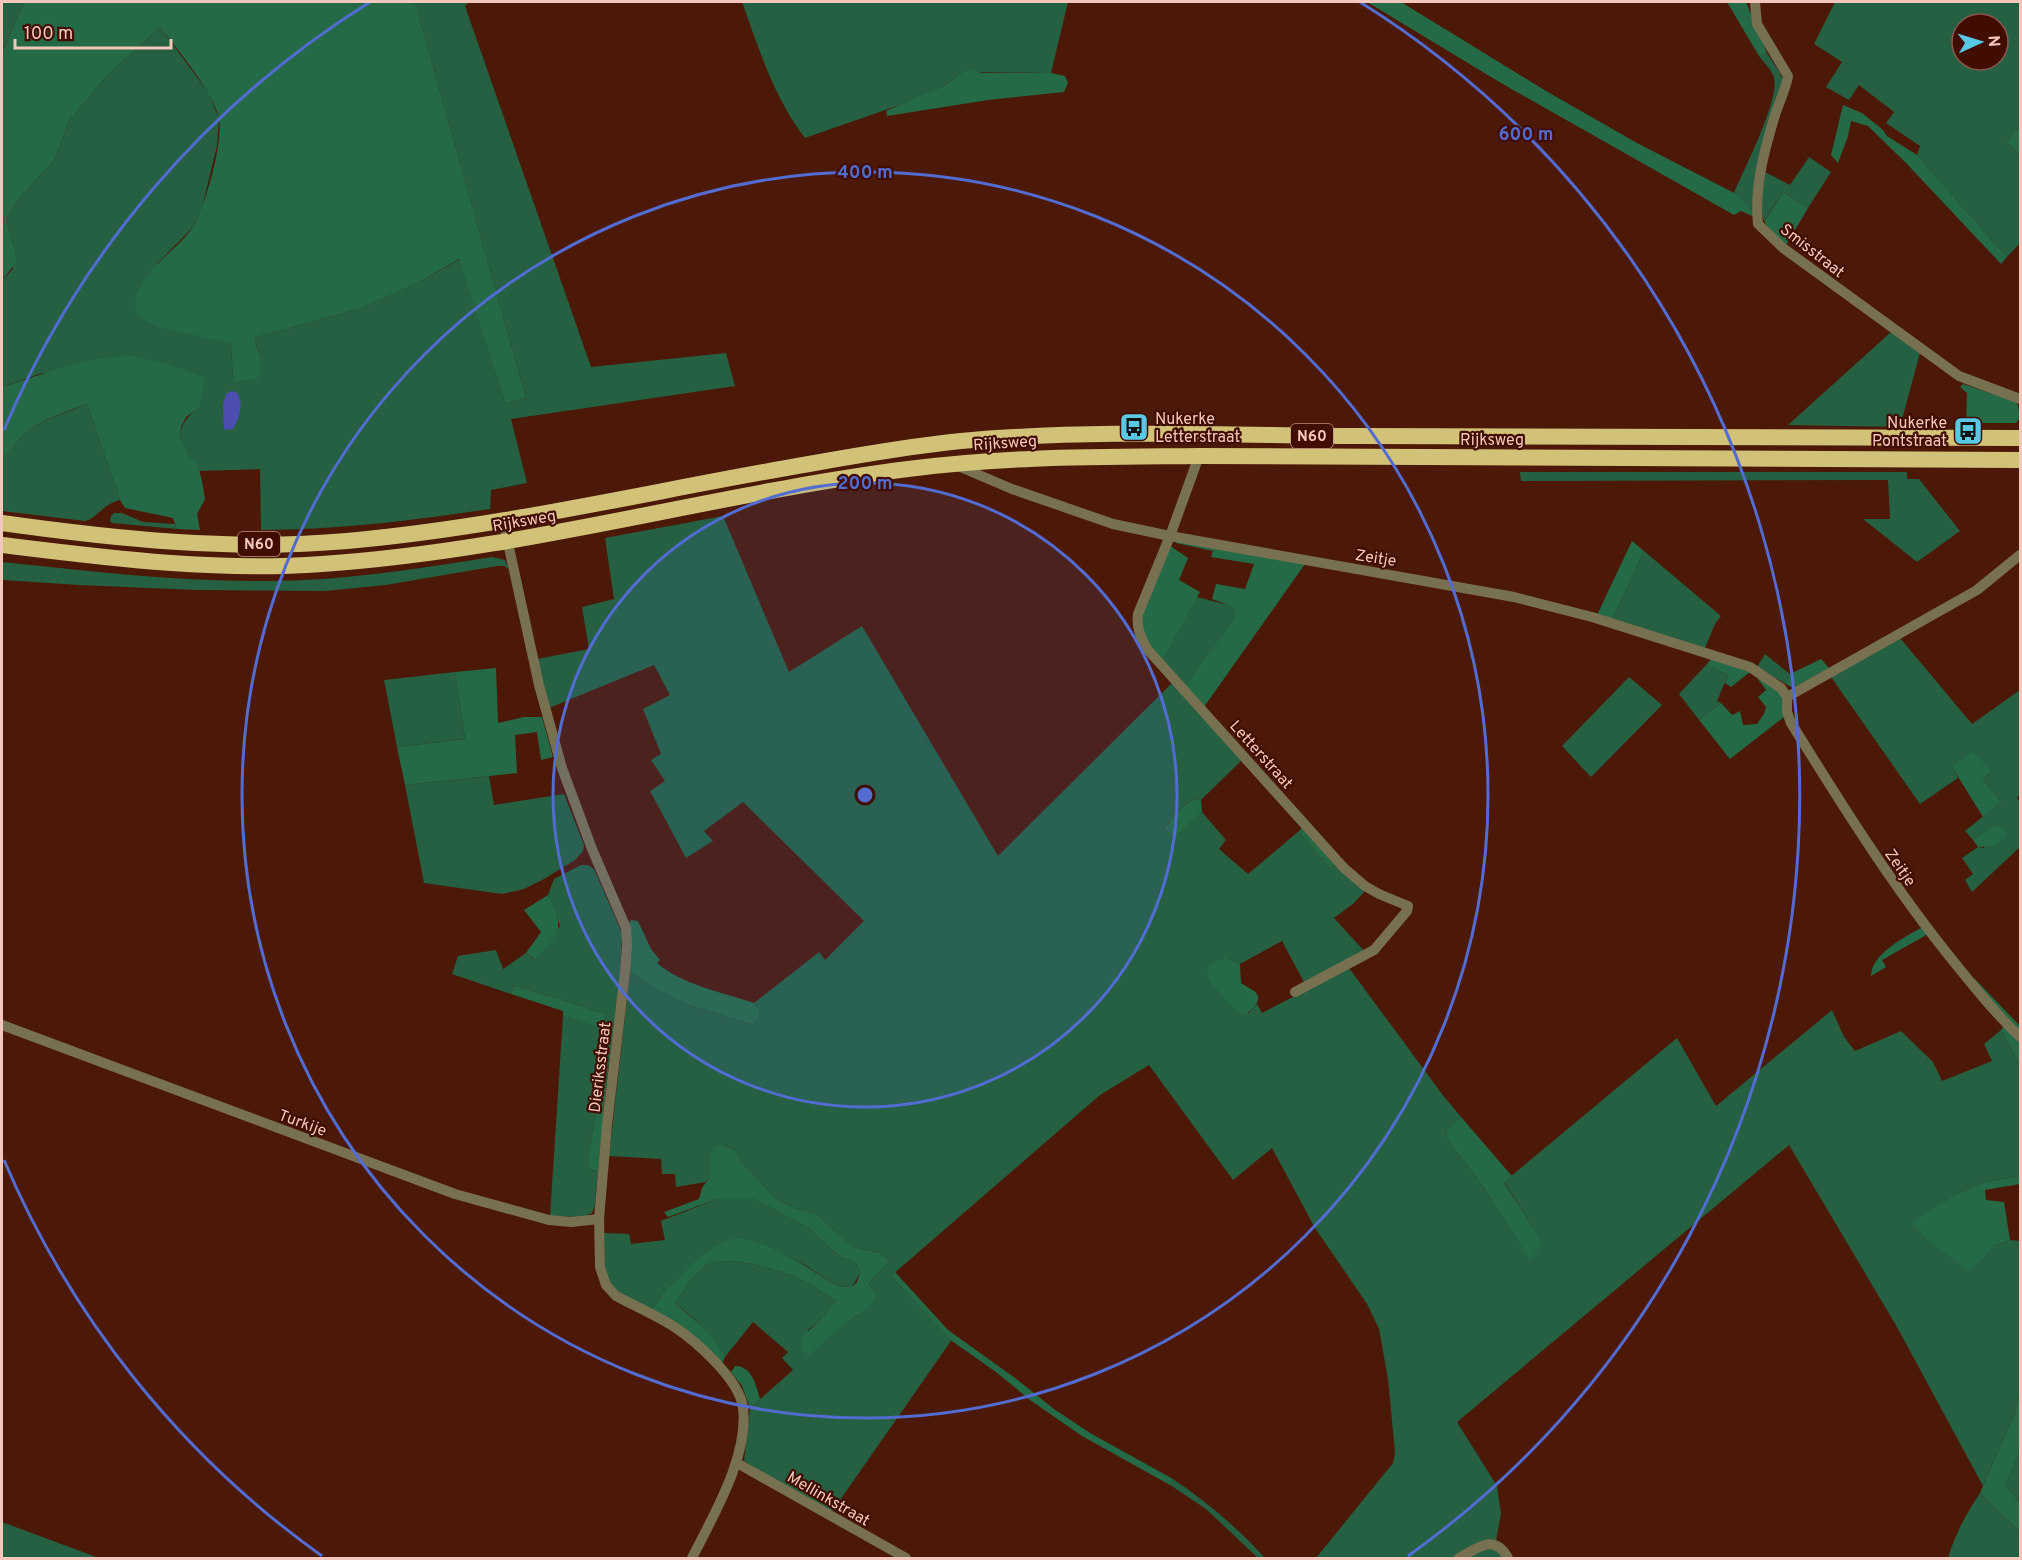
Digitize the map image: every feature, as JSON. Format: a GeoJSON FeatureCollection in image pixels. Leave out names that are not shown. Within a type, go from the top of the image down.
{"type":"FeatureCollection","features":[{"type":"Feature","properties":{"kind":"highway","name":"Rijksweg"},"geometry":{"type":"LineString","coordinates":[[2,524],[145,540],[211,544],[353,540],[503,520],[842,458],[936,444],[1004,438],[1174,435],[2020,438]]}},
{"type":"Feature","properties":{"kind":"highway","name":"Rijksweg"},"geometry":{"type":"LineString","coordinates":[[2,545],[184,564],[277,566],[360,561],[507,541],[796,486],[908,469],[1065,457],[2020,460]]}},
{"type":"Feature","properties":{"kind":"street","name":"Smisstraat"},"geometry":{"type":"LineString","coordinates":[[1755,2],[1757,24],[1788,76],[1761,169],[1756,209],[1758,224],[1783,248],[1959,376],[2020,399]]}},
{"type":"Feature","properties":{"kind":"street","name":"Letterstraat"},"geometry":{"type":"LineString","coordinates":[[1199,456],[1138,614],[1140,633],[1148,649],[1344,868],[1365,886],[1408,906],[1407,911],[1374,950],[1295,992]]}},
{"type":"Feature","properties":{"kind":"street","name":"Zeitje"},"geometry":{"type":"LineString","coordinates":[[952,464],[1012,489],[1113,524],[1514,597],[1668,640],[1750,667],[1781,688],[1787,697],[1787,712],[1791,723],[1866,842],[1927,929],[1998,1016],[2020,1037]]}},
{"type":"Feature","properties":{"kind":"street","name":"Dieriksstraat"},"geometry":{"type":"LineString","coordinates":[[503,520],[539,685],[562,768],[592,849],[626,928],[625,972],[607,1125],[600,1219],[602,1276],[610,1292],[674,1327],[690,1339],[719,1366],[741,1397],[743,1408],[737,1463],[692,1558]]}},
{"type":"Feature","properties":{"kind":"street"},"geometry":{"type":"LineString","coordinates":[[1787,697],[1977,590],[2020,555]]}},
{"type":"Feature","properties":{"kind":"street","name":"Turkije"},"geometry":{"type":"LineString","coordinates":[[2,1025],[455,1194],[549,1220],[571,1222],[600,1219]]}},
{"type":"Feature","properties":{"kind":"street","name":"Mellinkstraat"},"geometry":{"type":"LineString","coordinates":[[737,1463],[906,1558]]}},
{"type":"Feature","properties":{"kind":"street"},"geometry":{"type":"LineString","coordinates":[[1459,1558],[1482,1546],[1492,1544],[1502,1548],[1508,1558]]}},
{"type":"Feature","properties":{"kind":"green space"},"geometry":{"type":"Polygon","coordinates":[[[2,2],[24,2],[2,53],[2,2]]]}},
{"type":"Feature","properties":{"kind":"green space"},"geometry":{"type":"Polygon","coordinates":[[[24,2],[415,2],[526,398],[505,403],[459,259],[418,283],[362,308],[254,338],[261,359],[259,378],[233,382],[231,343],[161,328],[138,317],[135,304],[138,291],[145,279],[187,235],[199,215],[213,173],[220,130],[216,109],[210,97],[160,27],[106,77],[69,121],[55,159],[17,201],[6,220],[14,246],[16,263],[2,280],[2,53],[24,2]]]}},
{"type":"Feature","properties":{"kind":"green space"},"geometry":{"type":"Polygon","coordinates":[[[415,2],[469,2],[465,6],[591,367],[726,353],[735,386],[511,419],[527,483],[491,490],[490,509],[347,526],[290,530],[261,530],[260,469],[199,471],[184,449],[180,436],[184,423],[199,408],[42,373],[2,387],[2,280],[13,269],[14,246],[6,220],[17,201],[55,159],[69,121],[106,77],[160,27],[210,95],[219,119],[217,146],[202,208],[193,227],[157,264],[231,343],[233,381],[261,359],[254,338],[362,308],[418,283],[460,259],[505,403],[526,398],[415,2]]]}},
{"type":"Feature","properties":{"kind":"green space"},"geometry":{"type":"Polygon","coordinates":[[[742,2],[1068,2],[1051,73],[962,72],[946,85],[914,100],[805,138],[776,90],[742,2]]]}},
{"type":"Feature","properties":{"kind":"green space"},"geometry":{"type":"Polygon","coordinates":[[[1367,2],[1401,2],[1546,91],[1637,143],[1738,195],[1754,214],[1752,216],[1741,211],[1734,215],[1501,83],[1367,2]]]}},
{"type":"Feature","properties":{"kind":"green space"},"geometry":{"type":"Polygon","coordinates":[[[1727,2],[1746,2],[1767,53],[1759,56],[1727,2]]]}},
{"type":"Feature","properties":{"kind":"green space"},"geometry":{"type":"Polygon","coordinates":[[[1835,2],[2020,2],[2020,126],[2005,142],[2020,154],[2020,243],[2007,257],[1917,155],[1920,146],[1886,123],[1894,112],[1859,85],[1849,100],[1826,87],[1842,62],[1814,44],[1835,2]]]}},
{"type":"Feature","properties":{"kind":"green space"},"geometry":{"type":"Polygon","coordinates":[[[1767,53],[1783,81],[1754,214],[1734,193],[1761,133],[1772,98],[1775,85],[1773,75],[1759,56],[1767,53]]]}},
{"type":"Feature","properties":{"kind":"green space"},"geometry":{"type":"Polygon","coordinates":[[[971,69],[981,73],[1051,73],[1065,76],[1068,83],[1064,92],[988,100],[887,116],[886,111],[946,85],[962,72],[971,69]]]}},
{"type":"Feature","properties":{"kind":"green space"},"geometry":{"type":"Polygon","coordinates":[[[1843,105],[1862,113],[1887,136],[1917,155],[2007,257],[2001,264],[1868,126],[1851,121],[1838,163],[1831,155],[1843,105]]]}},
{"type":"Feature","properties":{"kind":"green space"},"geometry":{"type":"Polygon","coordinates":[[[2020,126],[2020,154],[2005,142],[2020,126]]]}},
{"type":"Feature","properties":{"kind":"green space"},"geometry":{"type":"Polygon","coordinates":[[[1809,157],[1831,172],[1808,208],[1783,192],[1765,223],[1761,204],[1765,172],[1790,185],[1809,157]]]}},
{"type":"Feature","properties":{"kind":"green space"},"geometry":{"type":"Polygon","coordinates":[[[1783,192],[1808,208],[1785,247],[1765,223],[1783,192]]]}},
{"type":"Feature","properties":{"kind":"green space"},"geometry":{"type":"Polygon","coordinates":[[[1891,332],[1920,353],[1900,427],[1788,425],[1891,332]]]}},
{"type":"Feature","properties":{"kind":"green space"},"geometry":{"type":"Polygon","coordinates":[[[132,356],[165,363],[205,377],[199,408],[186,417],[181,427],[180,438],[189,456],[197,463],[202,481],[205,499],[197,514],[200,530],[177,529],[173,518],[125,508],[120,500],[87,404],[38,424],[21,437],[2,458],[2,387],[73,364],[100,358],[132,356]]]}},
{"type":"Feature","properties":{"kind":"green space"},"geometry":{"type":"Polygon","coordinates":[[[1963,384],[2014,401],[2018,405],[2020,418],[2016,423],[1966,423],[1967,393],[1960,387],[1963,384]]]}},
{"type":"Feature","properties":{"kind":"green space"},"geometry":{"type":"Polygon","coordinates":[[[87,404],[120,500],[108,505],[94,517],[85,521],[2,511],[2,458],[31,429],[46,420],[87,404]]]}},
{"type":"Feature","properties":{"kind":"green space"},"geometry":{"type":"Polygon","coordinates":[[[1520,472],[1907,472],[1907,479],[1919,479],[1960,531],[1917,562],[1863,519],[1890,519],[1888,480],[1521,481],[1520,472]]]}},
{"type":"Feature","properties":{"kind":"green space"},"geometry":{"type":"Polygon","coordinates":[[[114,513],[122,513],[143,522],[175,524],[177,529],[112,523],[111,516],[114,513]]]}},
{"type":"Feature","properties":{"kind":"green space"},"geometry":{"type":"Polygon","coordinates":[[[723,516],[789,672],[862,626],[998,856],[1172,683],[1242,760],[1201,800],[1193,799],[1176,813],[1164,829],[1175,838],[1202,812],[1226,840],[1219,849],[1248,874],[1299,831],[1330,869],[1335,864],[1366,890],[1354,903],[1334,918],[1365,952],[1305,984],[1282,941],[1240,964],[1228,958],[1210,983],[1249,1013],[1257,1004],[1262,1013],[1349,968],[1461,1117],[1446,1130],[1447,1139],[1485,1189],[1530,1259],[1533,1227],[1504,1182],[1677,1038],[1716,1106],[1832,1010],[1844,1037],[1855,1051],[1901,1031],[1933,1062],[1942,1081],[1992,1061],[1984,1044],[2001,1030],[2020,1065],[2020,1176],[1984,1182],[1957,1194],[1994,1246],[2010,1240],[2020,1241],[2020,1387],[2014,1415],[1983,1486],[1897,1327],[1789,1145],[1457,1422],[1497,1486],[1501,1514],[1496,1541],[1481,1542],[1452,1558],[1316,1558],[1393,1463],[1395,1452],[1388,1379],[1379,1329],[1367,1304],[1315,1228],[1272,1148],[1233,1180],[1149,1065],[1100,1095],[891,1276],[951,1341],[831,1513],[744,1461],[750,1408],[793,1370],[782,1358],[788,1352],[753,1322],[725,1357],[710,1334],[675,1303],[686,1287],[704,1267],[717,1262],[752,1264],[795,1277],[836,1301],[807,1331],[846,1322],[863,1312],[875,1294],[869,1283],[890,1261],[881,1253],[853,1247],[815,1213],[794,1208],[775,1198],[741,1161],[735,1149],[719,1146],[710,1152],[710,1177],[706,1182],[676,1187],[675,1174],[662,1174],[661,1159],[609,1156],[630,972],[656,989],[688,1005],[751,1024],[760,1011],[754,1003],[819,952],[825,960],[864,921],[743,802],[704,831],[713,841],[686,858],[650,791],[665,781],[651,760],[661,754],[643,709],[670,695],[654,665],[549,708],[537,659],[589,649],[582,607],[614,599],[605,538],[723,516]]]}},
{"type":"Feature","properties":{"kind":"green space"},"geometry":{"type":"Polygon","coordinates":[[[1177,539],[1305,564],[1204,707],[1185,686],[1235,618],[1235,612],[1228,605],[1212,599],[1216,584],[1245,589],[1254,564],[1211,557],[1213,551],[1176,543],[1177,539]]]}},
{"type":"Feature","properties":{"kind":"green space"},"geometry":{"type":"Polygon","coordinates":[[[1632,541],[1644,551],[1612,620],[1597,615],[1632,541]]]}},
{"type":"Feature","properties":{"kind":"green space"},"geometry":{"type":"Polygon","coordinates":[[[1169,545],[1188,558],[1179,580],[1200,592],[1163,661],[1145,639],[1142,619],[1150,587],[1169,545]]]}},
{"type":"Feature","properties":{"kind":"green space"},"geometry":{"type":"Polygon","coordinates":[[[1644,551],[1721,616],[1705,648],[1612,620],[1644,551]]]}},
{"type":"Feature","properties":{"kind":"green space"},"geometry":{"type":"Polygon","coordinates":[[[492,557],[505,560],[509,569],[497,566],[386,585],[325,591],[197,590],[2,580],[2,562],[166,578],[266,581],[351,577],[492,557]]]}},
{"type":"Feature","properties":{"kind":"green space"},"geometry":{"type":"Polygon","coordinates":[[[1197,597],[1228,605],[1235,612],[1235,619],[1185,686],[1163,661],[1197,597]]]}},
{"type":"Feature","properties":{"kind":"green space"},"geometry":{"type":"Polygon","coordinates":[[[1900,638],[1972,724],[2020,690],[2020,794],[2017,798],[2020,802],[2020,847],[1972,892],[1965,880],[1973,874],[1962,858],[1978,847],[1984,848],[1996,825],[1989,827],[1973,840],[1965,831],[2001,802],[1983,779],[1992,772],[1952,767],[1958,778],[1920,804],[1831,677],[1900,638]]]}},
{"type":"Feature","properties":{"kind":"green space"},"geometry":{"type":"Polygon","coordinates":[[[1765,654],[1790,674],[1786,684],[1757,667],[1765,654]]]}},
{"type":"Feature","properties":{"kind":"green space"},"geometry":{"type":"Polygon","coordinates":[[[1712,658],[1750,672],[1731,687],[1725,683],[1728,675],[1706,665],[1712,658]]]}},
{"type":"Feature","properties":{"kind":"green space"},"geometry":{"type":"Polygon","coordinates":[[[1821,659],[1829,668],[1793,688],[1786,684],[1790,674],[1821,659]]]}},
{"type":"Feature","properties":{"kind":"green space"},"geometry":{"type":"Polygon","coordinates":[[[1706,665],[1728,675],[1717,701],[1721,703],[1699,720],[1679,694],[1706,665]]]}},
{"type":"Feature","properties":{"kind":"green space"},"geometry":{"type":"Polygon","coordinates":[[[496,668],[498,723],[524,717],[542,717],[553,757],[541,760],[537,732],[515,735],[517,773],[405,785],[397,747],[465,739],[455,672],[496,668]]]}},
{"type":"Feature","properties":{"kind":"green space"},"geometry":{"type":"Polygon","coordinates":[[[455,672],[465,739],[397,747],[384,680],[455,672]]]}},
{"type":"Feature","properties":{"kind":"green space"},"geometry":{"type":"Polygon","coordinates":[[[1629,677],[1662,705],[1591,777],[1562,746],[1629,677]]]}},
{"type":"Feature","properties":{"kind":"green space"},"geometry":{"type":"Polygon","coordinates":[[[1759,677],[1781,693],[1784,717],[1730,759],[1699,720],[1721,703],[1732,715],[1740,711],[1743,725],[1757,724],[1766,707],[1758,697],[1766,690],[1758,679],[1759,677]]]}},
{"type":"Feature","properties":{"kind":"green space"},"geometry":{"type":"Polygon","coordinates":[[[1973,751],[1992,772],[1983,779],[2001,802],[1983,817],[1952,767],[1973,751]]]}},
{"type":"Feature","properties":{"kind":"green space"},"geometry":{"type":"Polygon","coordinates":[[[489,776],[494,805],[564,794],[584,845],[583,851],[575,860],[544,879],[524,889],[502,894],[424,883],[405,785],[489,776]]]}},
{"type":"Feature","properties":{"kind":"green space"},"geometry":{"type":"Polygon","coordinates":[[[1193,799],[1201,800],[1202,812],[1175,838],[1164,829],[1176,813],[1193,799]]]}},
{"type":"Feature","properties":{"kind":"green space"},"geometry":{"type":"Polygon","coordinates":[[[1996,825],[2005,830],[2007,836],[1994,846],[1978,847],[1973,840],[1989,827],[1996,825]]]}},
{"type":"Feature","properties":{"kind":"green space"},"geometry":{"type":"Polygon","coordinates":[[[1303,827],[1335,864],[1330,869],[1299,831],[1303,827]]]}},
{"type":"Feature","properties":{"kind":"green space"},"geometry":{"type":"Polygon","coordinates":[[[581,865],[588,865],[594,869],[622,933],[620,976],[606,1088],[601,1088],[587,1159],[589,1170],[598,1171],[595,1205],[592,1213],[582,1217],[550,1216],[563,1016],[601,1027],[606,1014],[514,985],[511,994],[452,974],[458,956],[496,950],[503,969],[526,953],[533,959],[560,926],[548,895],[554,879],[581,865]]]}},
{"type":"Feature","properties":{"kind":"green space"},"geometry":{"type":"Polygon","coordinates":[[[548,895],[557,916],[558,930],[555,937],[534,959],[526,953],[541,932],[524,910],[548,895]]]}},
{"type":"Feature","properties":{"kind":"green space"},"geometry":{"type":"Polygon","coordinates":[[[631,920],[638,921],[651,949],[660,960],[657,963],[667,971],[690,982],[754,1003],[760,1011],[757,1020],[751,1024],[688,1005],[656,989],[630,972],[629,923],[631,920]]]}},
{"type":"Feature","properties":{"kind":"green space"},"geometry":{"type":"Polygon","coordinates":[[[1923,927],[1928,934],[1882,960],[1886,967],[1871,976],[1877,960],[1883,953],[1923,927]]]}},
{"type":"Feature","properties":{"kind":"green space"},"geometry":{"type":"Polygon","coordinates":[[[1228,958],[1240,964],[1241,983],[1257,994],[1258,1001],[1254,1008],[1244,1015],[1233,1009],[1210,983],[1207,974],[1209,964],[1228,958]]]}},
{"type":"Feature","properties":{"kind":"green space"},"geometry":{"type":"Polygon","coordinates":[[[1975,979],[2020,1026],[2020,1065],[2001,1030],[2008,1022],[1972,981],[1975,979]]]}},
{"type":"Feature","properties":{"kind":"green space"},"geometry":{"type":"Polygon","coordinates":[[[514,985],[606,1014],[602,1028],[563,1016],[563,1011],[511,994],[514,985]]]}},
{"type":"Feature","properties":{"kind":"green space"},"geometry":{"type":"Polygon","coordinates":[[[601,1088],[606,1088],[598,1171],[589,1170],[587,1159],[601,1088]]]}},
{"type":"Feature","properties":{"kind":"green space"},"geometry":{"type":"Polygon","coordinates":[[[1461,1117],[1512,1176],[1504,1183],[1542,1245],[1530,1260],[1485,1189],[1447,1139],[1446,1130],[1461,1117]]]}},
{"type":"Feature","properties":{"kind":"green space"},"geometry":{"type":"Polygon","coordinates":[[[720,1145],[735,1149],[741,1161],[775,1198],[794,1208],[815,1213],[853,1247],[881,1253],[890,1261],[869,1283],[875,1294],[875,1301],[863,1312],[846,1322],[808,1356],[801,1348],[802,1337],[836,1301],[800,1279],[776,1270],[740,1262],[709,1264],[695,1276],[675,1303],[715,1340],[725,1357],[722,1364],[652,1310],[667,1286],[671,1287],[691,1265],[715,1246],[733,1239],[750,1241],[772,1249],[841,1286],[852,1287],[857,1282],[860,1273],[856,1263],[841,1257],[809,1228],[754,1199],[717,1199],[668,1217],[664,1212],[699,1199],[702,1188],[710,1177],[710,1152],[713,1147],[720,1145]]]}},
{"type":"Feature","properties":{"kind":"green space"},"geometry":{"type":"Polygon","coordinates":[[[2020,1176],[2020,1184],[1985,1190],[1986,1200],[2004,1202],[2010,1240],[1994,1246],[1970,1272],[1923,1236],[1913,1222],[1957,1194],[1984,1182],[2020,1176]]]}},
{"type":"Feature","properties":{"kind":"green space"},"geometry":{"type":"Polygon","coordinates":[[[717,1199],[754,1199],[809,1228],[841,1257],[856,1263],[860,1273],[852,1287],[838,1285],[777,1251],[734,1239],[681,1276],[671,1288],[667,1286],[652,1310],[615,1291],[605,1274],[604,1233],[629,1234],[631,1244],[665,1240],[661,1221],[717,1199]]]}},
{"type":"Feature","properties":{"kind":"green space"},"geometry":{"type":"Polygon","coordinates":[[[895,1272],[948,1330],[1090,1433],[1173,1479],[1170,1485],[1082,1436],[949,1339],[891,1276],[895,1272]]]}},
{"type":"Feature","properties":{"kind":"green space"},"geometry":{"type":"Polygon","coordinates":[[[735,1366],[746,1369],[757,1388],[760,1399],[750,1408],[742,1386],[731,1372],[735,1366]]]}},
{"type":"Feature","properties":{"kind":"green space"},"geometry":{"type":"Polygon","coordinates":[[[2020,1387],[2020,1452],[2005,1485],[2020,1503],[2020,1532],[1980,1493],[2014,1415],[2020,1387]]]}},
{"type":"Feature","properties":{"kind":"green space"},"geometry":{"type":"Polygon","coordinates":[[[2020,1452],[2020,1503],[2005,1485],[2020,1452]]]}},
{"type":"Feature","properties":{"kind":"green space"},"geometry":{"type":"Polygon","coordinates":[[[1173,1479],[1222,1516],[1265,1558],[1258,1558],[1206,1509],[1170,1485],[1173,1479]]]}},
{"type":"Feature","properties":{"kind":"green space"},"geometry":{"type":"Polygon","coordinates":[[[1980,1493],[2020,1532],[2020,1558],[1948,1558],[1961,1524],[1980,1493]]]}},
{"type":"Feature","properties":{"kind":"green space"},"geometry":{"type":"Polygon","coordinates":[[[2,1522],[99,1558],[2,1558],[2,1522]]]}},
{"type":"Feature","properties":{"kind":"green space"},"geometry":{"type":"Polygon","coordinates":[[[1493,1548],[1505,1558],[1467,1558],[1481,1551],[1493,1548]]]}},
{"type":"Feature","properties":{"kind":"shaded area"},"geometry":{"type":"Polygon","coordinates":[[[231,391],[236,392],[239,396],[240,410],[233,429],[224,430],[223,406],[226,394],[231,391]]]}},
{"type":"Feature","properties":{"kind":"place","name":"Nukerke Letterstraat"},"geometry":{"type":"Point","coordinates":[1134,427]}},
{"type":"Feature","properties":{"kind":"place","name":"Nukerke Pontstraat"},"geometry":{"type":"Point","coordinates":[1968,431]}}]}
